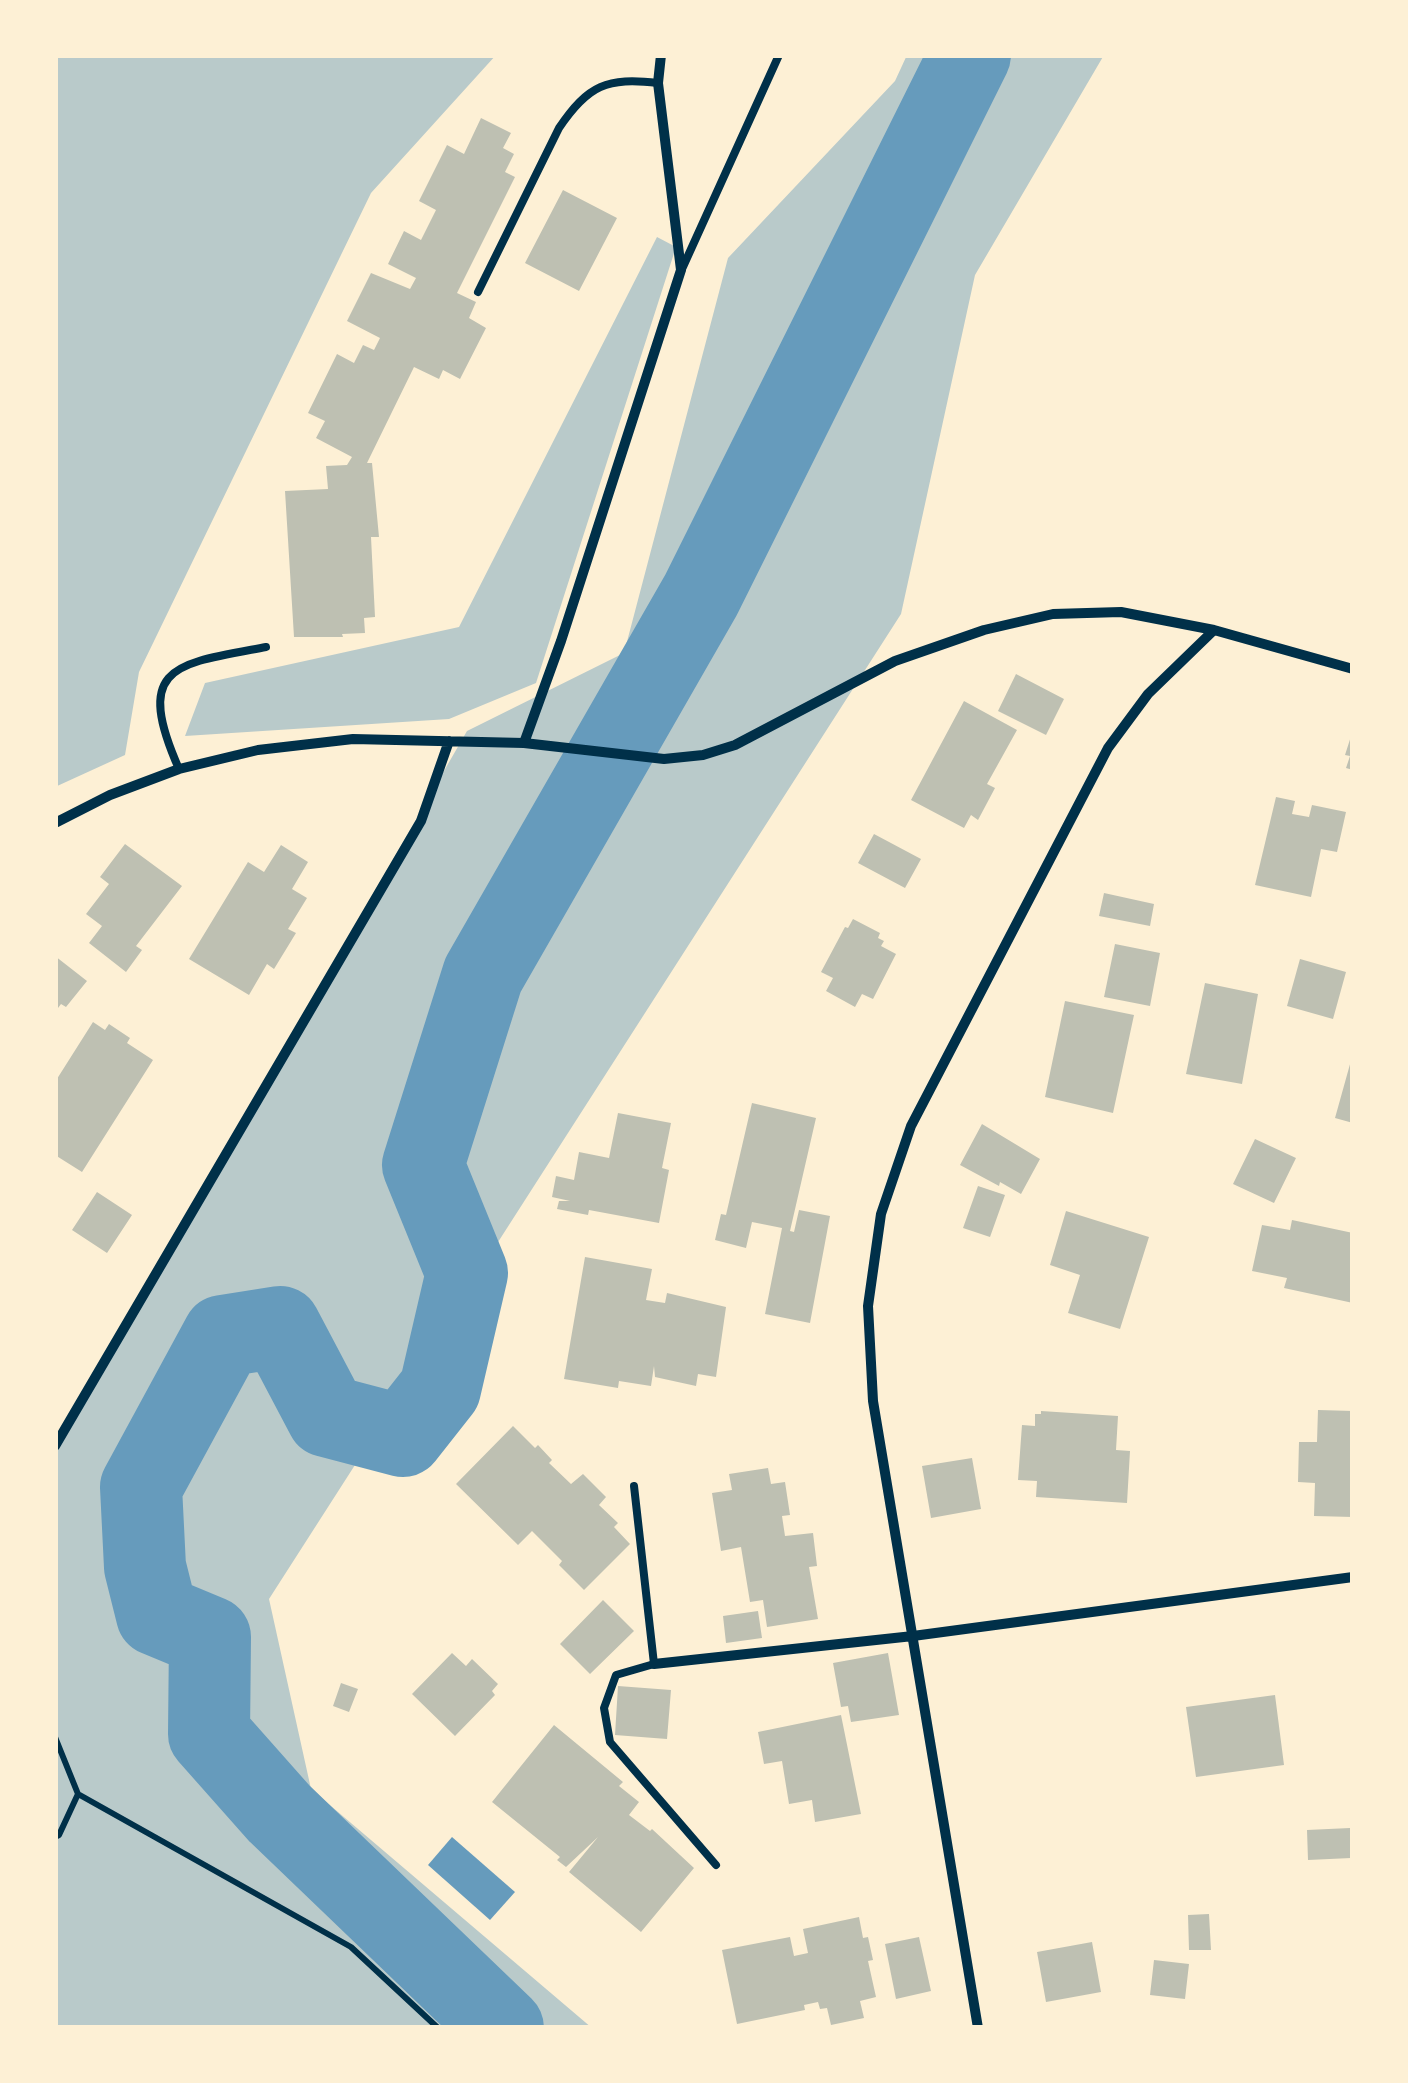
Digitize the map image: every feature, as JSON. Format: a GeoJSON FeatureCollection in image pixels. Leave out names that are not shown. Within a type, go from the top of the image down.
{"type":"FeatureCollection","features":[{"type":"Feature","properties":{"kind":"street"},"geometry":{"type":"LineString","coordinates":[[524,744],[681,270],[658,84],[661,55]]}},
{"type":"Feature","properties":{"kind":"street"},"geometry":{"type":"LineString","coordinates":[[55,823],[110,795],[179,768],[258,750],[353,739],[524,744],[664,759],[702,755],[735,745],[894,661],[984,630],[1053,614],[1121,612],[1214,630],[1353,670]]}},
{"type":"Feature","properties":{"kind":"street"},"geometry":{"type":"LineString","coordinates":[[978,2028],[873,1401],[868,1306],[882,1214],[911,1126],[1108,748],[1148,694],[1214,630]]}},
{"type":"Feature","properties":{"kind":"street"},"geometry":{"type":"LineString","coordinates":[[55,1446],[422,821],[449,741]]}},
{"type":"Feature","properties":{"kind":"street"},"geometry":{"type":"LineString","coordinates":[[654,1664],[912,1636],[1353,1577]]}},
{"type":"Feature","properties":{"kind":"lane"},"geometry":{"type":"LineString","coordinates":[[681,270],[779,55]]}},
{"type":"Feature","properties":{"kind":"lane"},"geometry":{"type":"LineString","coordinates":[[478,292],[558,128],[575,104],[602,84],[622,79],[658,84]]}},
{"type":"Feature","properties":{"kind":"lane"},"geometry":{"type":"LineString","coordinates":[[179,768],[161,728],[158,700],[166,682],[182,666],[266,647]]}},
{"type":"Feature","properties":{"kind":"lane"},"geometry":{"type":"LineString","coordinates":[[634,1486],[654,1664],[616,1675],[604,1708],[610,1742],[716,1865]]}},
{"type":"Feature","properties":{"kind":"path"},"geometry":{"type":"LineString","coordinates":[[55,1737],[78,1794],[350,1947],[438,2028]]}},
{"type":"Feature","properties":{"kind":"path"},"geometry":{"type":"LineString","coordinates":[[55,1836],[78,1794]]}},
{"type":"Feature","properties":{"kind":"shaded area"},"geometry":{"type":"Polygon","coordinates":[[[55,55],[496,55],[371,193],[139,672],[125,755],[55,787],[55,55]]]}},
{"type":"Feature","properties":{"kind":"shaded area"},"geometry":{"type":"Polygon","coordinates":[[[907,55],[1104,55],[975,275],[901,614],[269,1599],[311,1789],[592,2028],[55,2028],[55,1446],[467,731],[624,653],[728,258],[895,81],[907,55]]]}},
{"type":"Feature","properties":{"kind":"shaded area"},"geometry":{"type":"Polygon","coordinates":[[[657,237],[676,247],[536,683],[449,719],[185,736],[205,683],[459,627],[657,237]]]}},
{"type":"Feature","properties":{"kind":"water"},"geometry":{"type":"Polygon","coordinates":[[[452,1837],[515,1892],[490,1920],[428,1865],[452,1837]]]}},
{"type":"Feature","properties":{"kind":"building"},"geometry":{"type":"Polygon","coordinates":[[[481,118],[511,133],[503,148],[514,154],[505,172],[515,177],[457,293],[476,302],[469,318],[486,328],[460,379],[443,370],[439,379],[414,367],[367,463],[372,463],[379,537],[371,537],[375,617],[364,618],[365,633],[294,637],[285,491],[328,489],[326,466],[347,465],[352,457],[316,438],[325,421],[308,413],[337,354],[354,363],[363,345],[374,350],[380,338],[347,321],[371,273],[410,289],[416,278],[388,264],[404,231],[421,240],[436,210],[419,201],[447,145],[464,154],[481,118]]]}},
{"type":"Feature","properties":{"kind":"building"},"geometry":{"type":"Polygon","coordinates":[[[563,190],[617,218],[579,291],[525,263],[563,190]]]}},
{"type":"Feature","properties":{"kind":"building"},"geometry":{"type":"Polygon","coordinates":[[[1016,674],[1064,699],[1046,735],[998,711],[1016,674]]]}},
{"type":"Feature","properties":{"kind":"building"},"geometry":{"type":"Polygon","coordinates":[[[964,701],[1017,730],[987,784],[995,788],[978,820],[971,815],[964,828],[911,800],[964,701]]]}},
{"type":"Feature","properties":{"kind":"building"},"geometry":{"type":"Polygon","coordinates":[[[1353,730],[1353,770],[1346,768],[1350,756],[1345,755],[1353,730]]]}},
{"type":"Feature","properties":{"kind":"building"},"geometry":{"type":"Polygon","coordinates":[[[1276,797],[1295,801],[1292,814],[1309,817],[1312,805],[1346,812],[1337,852],[1321,849],[1311,897],[1255,885],[1276,797]]]}},
{"type":"Feature","properties":{"kind":"building"},"geometry":{"type":"Polygon","coordinates":[[[874,834],[921,859],[905,888],[858,863],[874,834]]]}},
{"type":"Feature","properties":{"kind":"building"},"geometry":{"type":"Polygon","coordinates":[[[125,844],[182,886],[136,946],[142,950],[126,972],[89,943],[102,926],[86,914],[109,884],[100,877],[125,844]]]}},
{"type":"Feature","properties":{"kind":"building"},"geometry":{"type":"Polygon","coordinates":[[[281,845],[308,862],[292,889],[307,898],[288,929],[296,933],[274,969],[267,964],[249,995],[189,959],[248,862],[264,872],[281,845]]]}},
{"type":"Feature","properties":{"kind":"building"},"geometry":{"type":"Polygon","coordinates":[[[1104,893],[1154,904],[1150,926],[1099,916],[1104,893]]]}},
{"type":"Feature","properties":{"kind":"building"},"geometry":{"type":"Polygon","coordinates":[[[853,919],[880,933],[878,938],[884,941],[881,946],[896,954],[873,999],[862,994],[855,1007],[826,991],[833,978],[821,972],[853,919]]]}},
{"type":"Feature","properties":{"kind":"building"},"geometry":{"type":"Polygon","coordinates":[[[1115,944],[1160,953],[1150,1006],[1104,997],[1115,944]]]}},
{"type":"Feature","properties":{"kind":"building"},"geometry":{"type":"Polygon","coordinates":[[[55,956],[87,981],[66,1007],[61,1004],[55,1012],[55,956]]]}},
{"type":"Feature","properties":{"kind":"building"},"geometry":{"type":"Polygon","coordinates":[[[1300,959],[1346,972],[1333,1019],[1287,1006],[1300,959]]]}},
{"type":"Feature","properties":{"kind":"building"},"geometry":{"type":"Polygon","coordinates":[[[1205,983],[1258,994],[1242,1084],[1186,1074],[1205,983]]]}},
{"type":"Feature","properties":{"kind":"building"},"geometry":{"type":"Polygon","coordinates":[[[1065,1001],[1134,1015],[1113,1113],[1045,1097],[1065,1001]]]}},
{"type":"Feature","properties":{"kind":"building"},"geometry":{"type":"Polygon","coordinates":[[[93,1022],[105,1030],[109,1024],[130,1038],[127,1043],[153,1060],[82,1172],[55,1155],[55,1082],[93,1022]]]}},
{"type":"Feature","properties":{"kind":"building"},"geometry":{"type":"Polygon","coordinates":[[[1353,1058],[1353,1123],[1335,1118],[1353,1058]]]}},
{"type":"Feature","properties":{"kind":"building"},"geometry":{"type":"Polygon","coordinates":[[[752,1103],[816,1118],[790,1231],[794,1232],[799,1210],[830,1216],[810,1323],[765,1314],[782,1228],[752,1222],[746,1248],[715,1240],[721,1214],[726,1215],[752,1103]]]}},
{"type":"Feature","properties":{"kind":"building"},"geometry":{"type":"Polygon","coordinates":[[[618,1113],[671,1123],[662,1168],[669,1170],[659,1223],[589,1210],[588,1215],[557,1209],[559,1201],[570,1201],[552,1197],[556,1176],[574,1180],[579,1152],[609,1158],[618,1113]]]}},
{"type":"Feature","properties":{"kind":"building"},"geometry":{"type":"Polygon","coordinates":[[[982,1124],[1040,1159],[1021,1194],[960,1165],[982,1124]]]}},
{"type":"Feature","properties":{"kind":"building"},"geometry":{"type":"Polygon","coordinates":[[[1255,1139],[1296,1158],[1274,1203],[1233,1184],[1255,1139]]]}},
{"type":"Feature","properties":{"kind":"building"},"geometry":{"type":"Polygon","coordinates":[[[978,1186],[1005,1195],[990,1237],[963,1228],[978,1186]]]}},
{"type":"Feature","properties":{"kind":"building"},"geometry":{"type":"Polygon","coordinates":[[[97,1192],[132,1215],[107,1253],[72,1230],[97,1192]]]}},
{"type":"Feature","properties":{"kind":"building"},"geometry":{"type":"Polygon","coordinates":[[[1066,1211],[1149,1237],[1120,1329],[1068,1313],[1080,1275],[1050,1265],[1066,1211]]]}},
{"type":"Feature","properties":{"kind":"building"},"geometry":{"type":"Polygon","coordinates":[[[1292,1220],[1353,1233],[1353,1303],[1284,1288],[1287,1278],[1252,1271],[1262,1225],[1290,1230],[1292,1220]]]}},
{"type":"Feature","properties":{"kind":"building"},"geometry":{"type":"Polygon","coordinates":[[[585,1257],[652,1269],[646,1300],[665,1303],[667,1293],[726,1307],[716,1377],[698,1374],[696,1386],[655,1377],[654,1366],[651,1386],[619,1381],[618,1388],[564,1379],[585,1257]]]}},
{"type":"Feature","properties":{"kind":"building"},"geometry":{"type":"Polygon","coordinates":[[[1318,1410],[1353,1411],[1353,1517],[1314,1516],[1315,1483],[1298,1482],[1299,1442],[1317,1442],[1318,1410]]]}},
{"type":"Feature","properties":{"kind":"building"},"geometry":{"type":"Polygon","coordinates":[[[1041,1411],[1118,1416],[1116,1450],[1130,1451],[1127,1503],[1036,1497],[1037,1481],[1018,1480],[1022,1425],[1035,1426],[1035,1414],[1041,1411]]]}},
{"type":"Feature","properties":{"kind":"building"},"geometry":{"type":"Polygon","coordinates":[[[513,1426],[535,1448],[538,1445],[552,1460],[549,1463],[571,1484],[583,1474],[606,1497],[599,1505],[618,1523],[614,1527],[630,1544],[584,1590],[532,1531],[518,1545],[456,1484],[513,1426]]]}},
{"type":"Feature","properties":{"kind":"building"},"geometry":{"type":"Polygon","coordinates":[[[972,1458],[981,1509],[931,1518],[922,1466],[972,1458]]]}},
{"type":"Feature","properties":{"kind":"building"},"geometry":{"type":"Polygon","coordinates":[[[768,1468],[771,1484],[785,1482],[790,1515],[782,1516],[785,1536],[813,1533],[817,1566],[809,1567],[818,1619],[767,1627],[763,1600],[750,1602],[741,1547],[721,1551],[712,1493],[732,1490],[729,1474],[768,1468]]]}},
{"type":"Feature","properties":{"kind":"building"},"geometry":{"type":"Polygon","coordinates":[[[603,1600],[634,1631],[590,1674],[560,1644],[603,1600]]]}},
{"type":"Feature","properties":{"kind":"building"},"geometry":{"type":"Polygon","coordinates":[[[758,1611],[762,1638],[726,1643],[723,1616],[758,1611]]]}},
{"type":"Feature","properties":{"kind":"building"},"geometry":{"type":"Polygon","coordinates":[[[452,1653],[466,1666],[472,1659],[498,1684],[492,1691],[495,1695],[455,1736],[412,1694],[452,1653]]]}},
{"type":"Feature","properties":{"kind":"building"},"geometry":{"type":"Polygon","coordinates":[[[888,1653],[899,1715],[851,1722],[848,1706],[841,1707],[833,1663],[888,1653]]]}},
{"type":"Feature","properties":{"kind":"building"},"geometry":{"type":"Polygon","coordinates":[[[341,1683],[358,1689],[349,1712],[333,1706],[341,1683]]]}},
{"type":"Feature","properties":{"kind":"building"},"geometry":{"type":"Polygon","coordinates":[[[618,1686],[671,1690],[667,1739],[615,1735],[618,1686]]]}},
{"type":"Feature","properties":{"kind":"building"},"geometry":{"type":"Polygon","coordinates":[[[1275,1695],[1284,1765],[1196,1777],[1186,1707],[1275,1695]]]}},
{"type":"Feature","properties":{"kind":"building"},"geometry":{"type":"Polygon","coordinates":[[[841,1715],[861,1814],[815,1822],[812,1800],[789,1804],[782,1761],[764,1764],[758,1732],[841,1715]]]}},
{"type":"Feature","properties":{"kind":"building"},"geometry":{"type":"Polygon","coordinates":[[[554,1725],[623,1782],[619,1786],[639,1802],[629,1815],[652,1829],[694,1868],[641,1932],[569,1872],[598,1837],[566,1867],[557,1860],[560,1857],[492,1802],[554,1725]]]}},
{"type":"Feature","properties":{"kind":"building"},"geometry":{"type":"Polygon","coordinates":[[[1350,1828],[1351,1858],[1308,1860],[1307,1830],[1350,1828]]]}},
{"type":"Feature","properties":{"kind":"building"},"geometry":{"type":"Polygon","coordinates":[[[1209,1914],[1211,1950],[1189,1950],[1188,1915],[1209,1914]]]}},
{"type":"Feature","properties":{"kind":"building"},"geometry":{"type":"Polygon","coordinates":[[[859,1917],[873,1960],[868,1961],[876,1997],[860,2001],[864,2018],[831,2025],[827,2008],[820,2009],[818,2002],[804,2005],[805,2010],[737,2024],[722,1950],[790,1937],[794,1956],[808,1953],[803,1929],[859,1917]]]}},
{"type":"Feature","properties":{"kind":"building"},"geometry":{"type":"Polygon","coordinates":[[[919,1937],[931,1991],[896,1999],[885,1944],[919,1937]]]}},
{"type":"Feature","properties":{"kind":"building"},"geometry":{"type":"Polygon","coordinates":[[[1092,1942],[1101,1992],[1046,2002],[1037,1952],[1092,1942]]]}},
{"type":"Feature","properties":{"kind":"building"},"geometry":{"type":"Polygon","coordinates":[[[1154,1960],[1189,1964],[1185,1999],[1150,1995],[1154,1960]]]}},
{"type":"Feature","properties":{"kind":"waterway"},"geometry":{"type":"LineString","coordinates":[[503,2028],[279,1813],[209,1734],[210,1637],[157,1615],[145,1567],[141,1487],[223,1336],[280,1327],[327,1416],[403,1436],[440,1389],[467,1273],[423,1165],[483,975],[701,595],[970,55]]}}]}
